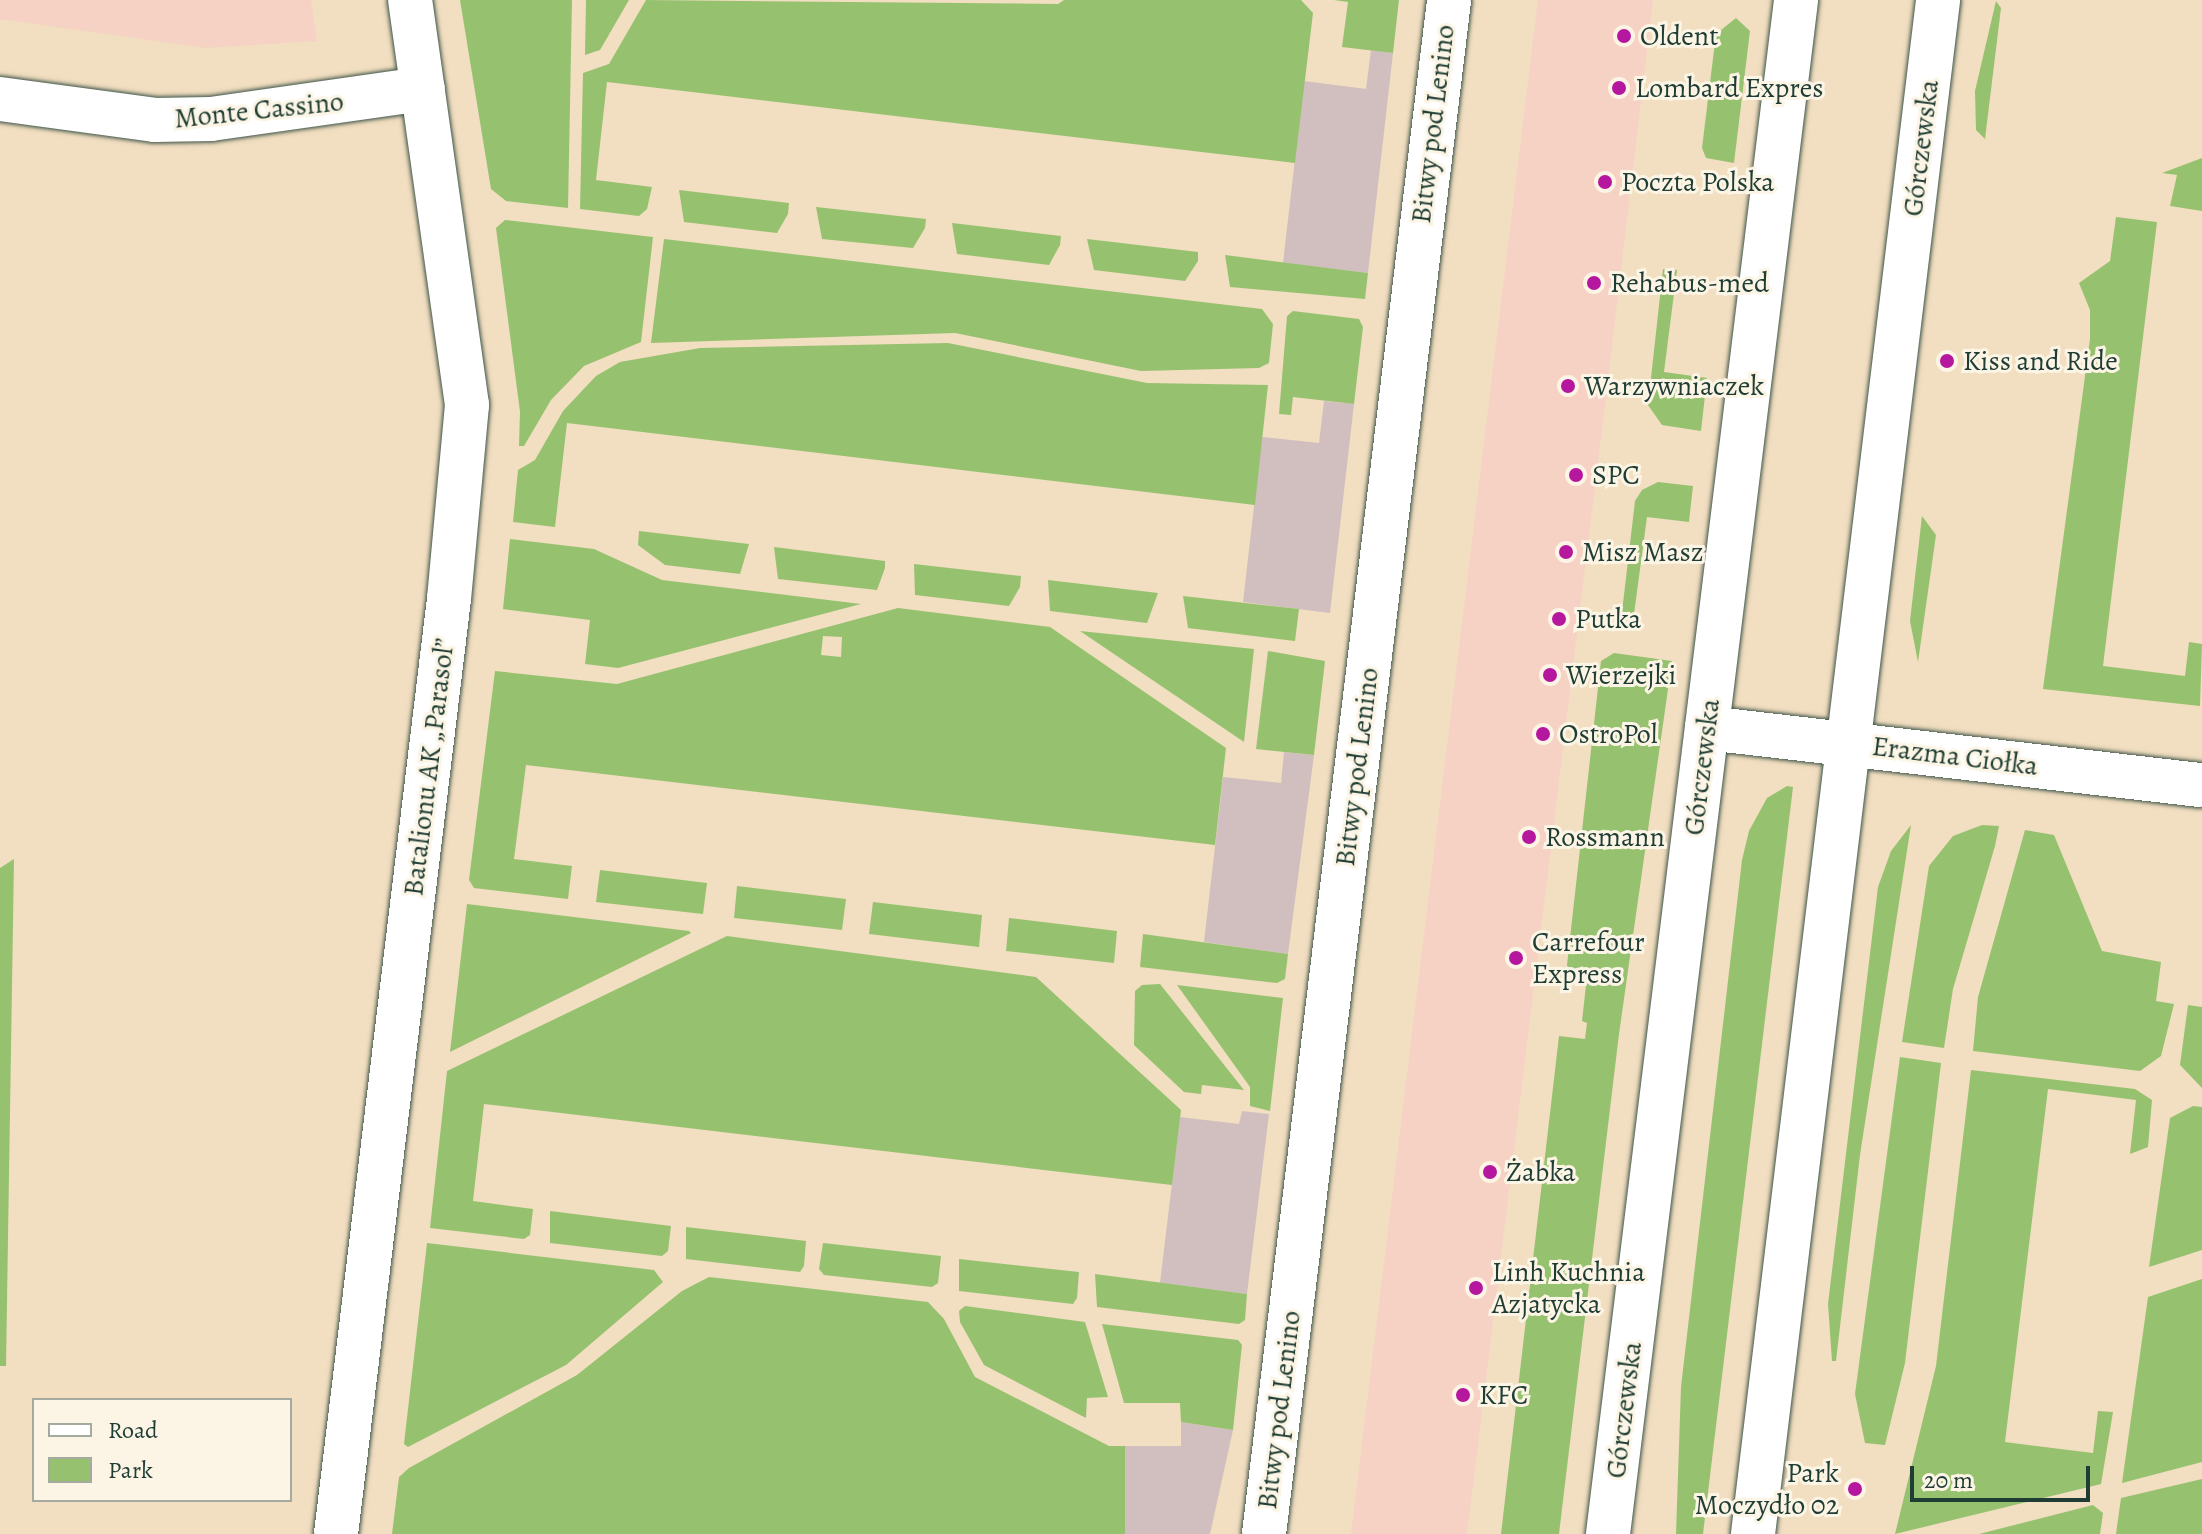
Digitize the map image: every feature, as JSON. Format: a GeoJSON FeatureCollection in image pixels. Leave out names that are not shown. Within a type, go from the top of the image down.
{"type":"FeatureCollection","features":[{"type":"Feature","properties":{"kind":"street","name":"Batalionu AK „Parasol”"},"geometry":{"type":"LineString","coordinates":[[336,1534],[466,420],[460,338],[410,0]]}},
{"type":"Feature","properties":{"kind":"street","name":"Bitwy pod Lenino"},"geometry":{"type":"LineString","coordinates":[[1264,1534],[1449,0]]}},
{"type":"Feature","properties":{"kind":"street","name":"Górczewska"},"geometry":{"type":"LineString","coordinates":[[1608,1534],[1796,0]]}},
{"type":"Feature","properties":{"kind":"street","name":"Górczewska"},"geometry":{"type":"LineString","coordinates":[[1753,1534],[1938,0]]}},
{"type":"Feature","properties":{"kind":"street","name":"Monte Cassino"},"geometry":{"type":"LineString","coordinates":[[0,99],[155,120],[197,119],[423,89]]}},
{"type":"Feature","properties":{"kind":"street","name":"Erazma Ciołka"},"geometry":{"type":"LineString","coordinates":[[1707,728],[2202,785]]}},
{"type":"Feature","properties":{"kind":"shaded area"},"geometry":{"type":"Polygon","coordinates":[[[0,0],[311,0],[317,41],[205,48],[0,19],[0,0]]]}},
{"type":"Feature","properties":{"kind":"shaded area"},"geometry":{"type":"Polygon","coordinates":[[[1538,0],[1653,0],[1605,404],[1467,1534],[1351,1534],[1538,0]]]}},
{"type":"Feature","properties":{"kind":"shaded area"},"geometry":{"type":"Polygon","coordinates":[[[1371,50],[1393,53],[1368,273],[1283,263],[1304,81],[1366,89],[1371,50]]]}},
{"type":"Feature","properties":{"kind":"shaded area"},"geometry":{"type":"Polygon","coordinates":[[[1324,401],[1354,404],[1330,613],[1243,602],[1262,437],[1319,443],[1324,401]]]}},
{"type":"Feature","properties":{"kind":"shaded area"},"geometry":{"type":"Polygon","coordinates":[[[1284,752],[1314,755],[1288,954],[1204,942],[1223,777],[1281,783],[1284,752]]]}},
{"type":"Feature","properties":{"kind":"shaded area"},"geometry":{"type":"Polygon","coordinates":[[[1242,1111],[1269,1114],[1247,1294],[1160,1283],[1180,1117],[1239,1124],[1242,1111]]]}},
{"type":"Feature","properties":{"kind":"shaded area"},"geometry":{"type":"Polygon","coordinates":[[[1181,1422],[1233,1430],[1210,1534],[1125,1534],[1125,1446],[1181,1446],[1181,1422]]]}},
{"type":"Feature","properties":{"kind":"green space"},"geometry":{"type":"Polygon","coordinates":[[[460,0],[572,0],[568,208],[506,201],[491,189],[460,0]]]}},
{"type":"Feature","properties":{"kind":"green space"},"geometry":{"type":"Polygon","coordinates":[[[586,0],[629,0],[600,50],[585,55],[586,0]]]}},
{"type":"Feature","properties":{"kind":"green space"},"geometry":{"type":"Polygon","coordinates":[[[646,0],[1058,4],[1064,0],[1301,0],[1313,13],[1295,163],[607,82],[596,180],[652,187],[647,209],[639,216],[580,209],[583,73],[609,64],[646,0]]]}},
{"type":"Feature","properties":{"kind":"green space"},"geometry":{"type":"Polygon","coordinates":[[[1334,0],[1399,0],[1393,53],[1342,47],[1348,2],[1334,0]]]}},
{"type":"Feature","properties":{"kind":"green space"},"geometry":{"type":"Polygon","coordinates":[[[1996,1],[2001,8],[1985,139],[1976,130],[1975,91],[1996,1]]]}},
{"type":"Feature","properties":{"kind":"green space"},"geometry":{"type":"Polygon","coordinates":[[[1736,18],[1750,31],[1734,163],[1706,158],[1702,148],[1716,34],[1736,18]]]}},
{"type":"Feature","properties":{"kind":"green space"},"geometry":{"type":"Polygon","coordinates":[[[2202,158],[2202,211],[2170,206],[2177,175],[2162,173],[2202,158]]]}},
{"type":"Feature","properties":{"kind":"green space"},"geometry":{"type":"Polygon","coordinates":[[[679,190],[789,203],[788,214],[777,233],[684,222],[679,190]]]}},
{"type":"Feature","properties":{"kind":"green space"},"geometry":{"type":"Polygon","coordinates":[[[816,207],[926,219],[925,228],[913,248],[822,239],[816,207]]]}},
{"type":"Feature","properties":{"kind":"green space"},"geometry":{"type":"Polygon","coordinates":[[[2116,217],[2157,222],[2103,666],[2185,676],[2189,642],[2202,644],[2200,706],[2043,689],[2090,339],[2090,310],[2079,283],[2110,261],[2116,217]]]}},
{"type":"Feature","properties":{"kind":"green space"},"geometry":{"type":"Polygon","coordinates":[[[505,220],[653,237],[641,342],[584,366],[551,400],[524,446],[519,446],[520,412],[496,228],[505,220]]]}},
{"type":"Feature","properties":{"kind":"green space"},"geometry":{"type":"Polygon","coordinates":[[[952,223],[1061,236],[1060,245],[1049,265],[957,254],[952,223]]]}},
{"type":"Feature","properties":{"kind":"green space"},"geometry":{"type":"Polygon","coordinates":[[[664,239],[1262,309],[1273,324],[1269,363],[1259,368],[1141,371],[955,333],[651,343],[664,239]]]}},
{"type":"Feature","properties":{"kind":"green space"},"geometry":{"type":"Polygon","coordinates":[[[1087,239],[1198,252],[1198,261],[1185,281],[1094,270],[1087,239]]]}},
{"type":"Feature","properties":{"kind":"green space"},"geometry":{"type":"Polygon","coordinates":[[[1225,255],[1368,273],[1365,299],[1230,287],[1225,255]]]}},
{"type":"Feature","properties":{"kind":"green space"},"geometry":{"type":"Polygon","coordinates":[[[1663,269],[1677,270],[1664,372],[1707,378],[1701,431],[1662,425],[1648,405],[1663,269]]]}},
{"type":"Feature","properties":{"kind":"green space"},"geometry":{"type":"Polygon","coordinates":[[[1293,311],[1359,319],[1363,327],[1354,404],[1293,397],[1291,415],[1279,414],[1287,316],[1293,311]]]}},
{"type":"Feature","properties":{"kind":"green space"},"geometry":{"type":"Polygon","coordinates":[[[948,343],[1147,383],[1268,385],[1255,505],[567,423],[555,527],[513,522],[518,470],[535,460],[563,411],[596,376],[620,362],[700,348],[948,343]]]}},
{"type":"Feature","properties":{"kind":"green space"},"geometry":{"type":"Polygon","coordinates":[[[1658,482],[1693,486],[1689,522],[1647,517],[1634,614],[1622,612],[1635,501],[1642,490],[1658,482]]]}},
{"type":"Feature","properties":{"kind":"green space"},"geometry":{"type":"Polygon","coordinates":[[[1922,516],[1936,535],[1918,662],[1910,621],[1922,516]]]}},
{"type":"Feature","properties":{"kind":"green space"},"geometry":{"type":"Polygon","coordinates":[[[639,531],[749,544],[740,574],[665,565],[638,545],[639,531]]]}},
{"type":"Feature","properties":{"kind":"green space"},"geometry":{"type":"Polygon","coordinates":[[[510,539],[594,549],[662,580],[861,604],[618,668],[585,664],[590,620],[503,609],[510,539]]]}},
{"type":"Feature","properties":{"kind":"green space"},"geometry":{"type":"Polygon","coordinates":[[[774,547],[885,561],[885,568],[877,590],[778,579],[774,547]]]}},
{"type":"Feature","properties":{"kind":"green space"},"geometry":{"type":"Polygon","coordinates":[[[914,564],[1021,576],[1020,587],[1009,606],[915,595],[914,564]]]}},
{"type":"Feature","properties":{"kind":"green space"},"geometry":{"type":"Polygon","coordinates":[[[1048,580],[1158,593],[1147,623],[1050,611],[1048,580]]]}},
{"type":"Feature","properties":{"kind":"green space"},"geometry":{"type":"Polygon","coordinates":[[[1183,596],[1299,609],[1295,641],[1188,628],[1183,596]]]}},
{"type":"Feature","properties":{"kind":"green space"},"geometry":{"type":"Polygon","coordinates":[[[898,608],[1050,627],[1226,748],[1215,845],[526,765],[514,859],[572,866],[568,899],[474,888],[469,880],[495,671],[617,684],[898,608]],[[823,636],[821,655],[841,657],[842,637],[823,636]]]}},
{"type":"Feature","properties":{"kind":"green space"},"geometry":{"type":"Polygon","coordinates":[[[1080,631],[1254,649],[1244,742],[1080,631]]]}},
{"type":"Feature","properties":{"kind":"green space"},"geometry":{"type":"Polygon","coordinates":[[[1268,651],[1325,661],[1314,755],[1256,749],[1268,651]]]}},
{"type":"Feature","properties":{"kind":"green space"},"geometry":{"type":"Polygon","coordinates":[[[1614,653],[1672,661],[1619,1034],[1559,1534],[1501,1534],[1559,1036],[1585,1039],[1587,1023],[1582,1021],[1587,976],[1566,974],[1601,661],[1614,653]]]}},
{"type":"Feature","properties":{"kind":"green space"},"geometry":{"type":"Polygon","coordinates":[[[1787,786],[1793,787],[1703,1534],[1676,1534],[1681,1387],[1742,860],[1749,831],[1767,798],[1787,786]]]}},
{"type":"Feature","properties":{"kind":"green space"},"geometry":{"type":"Polygon","coordinates":[[[1911,825],[1860,1155],[1836,1361],[1832,1361],[1828,1304],[1878,887],[1891,851],[1911,825]]]}},
{"type":"Feature","properties":{"kind":"green space"},"geometry":{"type":"Polygon","coordinates":[[[1982,825],[1999,826],[1953,989],[1944,1048],[1902,1042],[1929,866],[1953,836],[1982,825]]]}},
{"type":"Feature","properties":{"kind":"green space"},"geometry":{"type":"Polygon","coordinates":[[[2025,830],[2054,835],[2102,951],[2161,962],[2156,1001],[2174,1004],[2161,1056],[2140,1071],[1973,1051],[1978,997],[2025,830]]]}},
{"type":"Feature","properties":{"kind":"green space"},"geometry":{"type":"Polygon","coordinates":[[[14,859],[6,1366],[0,1366],[0,868],[14,859]]]}},
{"type":"Feature","properties":{"kind":"green space"},"geometry":{"type":"Polygon","coordinates":[[[600,870],[707,883],[703,914],[596,902],[600,870]]]}},
{"type":"Feature","properties":{"kind":"green space"},"geometry":{"type":"Polygon","coordinates":[[[737,886],[846,899],[842,930],[734,918],[737,886]]]}},
{"type":"Feature","properties":{"kind":"green space"},"geometry":{"type":"Polygon","coordinates":[[[873,902],[982,915],[979,947],[869,934],[873,902]]]}},
{"type":"Feature","properties":{"kind":"green space"},"geometry":{"type":"Polygon","coordinates":[[[467,904],[689,931],[691,933],[450,1052],[467,904]]]}},
{"type":"Feature","properties":{"kind":"green space"},"geometry":{"type":"Polygon","coordinates":[[[1009,918],[1117,931],[1114,963],[1006,951],[1009,918]]]}},
{"type":"Feature","properties":{"kind":"green space"},"geometry":{"type":"Polygon","coordinates":[[[1143,934],[1288,954],[1285,979],[1277,983],[1140,967],[1143,934]]]}},
{"type":"Feature","properties":{"kind":"green space"},"geometry":{"type":"Polygon","coordinates":[[[727,936],[1036,977],[1181,1110],[1172,1185],[484,1104],[473,1201],[533,1209],[530,1235],[524,1239],[430,1228],[447,1071],[727,936]]]}},
{"type":"Feature","properties":{"kind":"green space"},"geometry":{"type":"Polygon","coordinates":[[[1160,984],[1244,1090],[1202,1085],[1201,1094],[1184,1092],[1134,1045],[1135,991],[1142,985],[1160,984]]]}},
{"type":"Feature","properties":{"kind":"green space"},"geometry":{"type":"Polygon","coordinates":[[[1177,985],[1283,998],[1270,1111],[1250,1106],[1250,1087],[1177,985]]]}},
{"type":"Feature","properties":{"kind":"green space"},"geometry":{"type":"Polygon","coordinates":[[[2188,1005],[2202,1007],[2202,1088],[2180,1065],[2188,1005]]]}},
{"type":"Feature","properties":{"kind":"green space"},"geometry":{"type":"Polygon","coordinates":[[[1900,1057],[1941,1063],[1905,1363],[1885,1445],[1865,1443],[1855,1394],[1900,1057]]]}},
{"type":"Feature","properties":{"kind":"green space"},"geometry":{"type":"Polygon","coordinates":[[[1971,1070],[2135,1089],[2152,1100],[2148,1147],[2130,1154],[2136,1100],[2048,1089],[2005,1442],[2093,1453],[2098,1411],[2113,1412],[2101,1484],[1895,1534],[1936,1366],[1971,1070]]]}},
{"type":"Feature","properties":{"kind":"green space"},"geometry":{"type":"Polygon","coordinates":[[[2193,1106],[2202,1107],[2202,1250],[2149,1267],[2170,1118],[2193,1106]]]}},
{"type":"Feature","properties":{"kind":"green space"},"geometry":{"type":"Polygon","coordinates":[[[550,1211],[671,1226],[668,1251],[662,1256],[550,1243],[550,1211]]]}},
{"type":"Feature","properties":{"kind":"green space"},"geometry":{"type":"Polygon","coordinates":[[[686,1227],[806,1241],[804,1266],[800,1272],[686,1259],[686,1227]]]}},
{"type":"Feature","properties":{"kind":"green space"},"geometry":{"type":"Polygon","coordinates":[[[427,1243],[654,1270],[663,1282],[566,1365],[408,1447],[404,1444],[427,1243]]]}},
{"type":"Feature","properties":{"kind":"green space"},"geometry":{"type":"Polygon","coordinates":[[[823,1243],[941,1256],[938,1283],[932,1287],[824,1275],[819,1269],[823,1243]]]}},
{"type":"Feature","properties":{"kind":"green space"},"geometry":{"type":"Polygon","coordinates":[[[959,1259],[1079,1272],[1077,1298],[1073,1304],[959,1291],[959,1259]]]}},
{"type":"Feature","properties":{"kind":"green space"},"geometry":{"type":"Polygon","coordinates":[[[1095,1274],[1247,1294],[1245,1320],[1239,1324],[1097,1307],[1095,1274]]]}},
{"type":"Feature","properties":{"kind":"green space"},"geometry":{"type":"Polygon","coordinates":[[[709,1277],[928,1302],[944,1319],[975,1377],[1109,1446],[1125,1446],[1125,1534],[392,1534],[399,1477],[409,1468],[577,1375],[682,1291],[709,1277]]]}},
{"type":"Feature","properties":{"kind":"green space"},"geometry":{"type":"Polygon","coordinates":[[[2202,1279],[2202,1462],[2122,1483],[2148,1297],[2202,1279]]]}},
{"type":"Feature","properties":{"kind":"green space"},"geometry":{"type":"Polygon","coordinates":[[[965,1306],[1085,1322],[1108,1397],[1087,1398],[1086,1418],[984,1365],[960,1322],[959,1311],[965,1306]]]}},
{"type":"Feature","properties":{"kind":"green space"},"geometry":{"type":"Polygon","coordinates":[[[1102,1324],[1238,1340],[1242,1345],[1233,1430],[1181,1422],[1180,1403],[1124,1403],[1102,1324]]]}},
{"type":"Feature","properties":{"kind":"green space"},"geometry":{"type":"Polygon","coordinates":[[[2202,1479],[2202,1534],[2116,1534],[2121,1498],[2202,1479]]]}},
{"type":"Feature","properties":{"kind":"green space"},"geometry":{"type":"Polygon","coordinates":[[[2093,1505],[2103,1513],[2100,1534],[1979,1534],[2093,1505]]]}},
{"type":"Feature","properties":{"kind":"place","name":"Oldent"},"geometry":{"type":"Point","coordinates":[1624,36]}},
{"type":"Feature","properties":{"kind":"place","name":"Lombard Expres"},"geometry":{"type":"Point","coordinates":[1619,88]}},
{"type":"Feature","properties":{"kind":"place","name":"Poczta Polska"},"geometry":{"type":"Point","coordinates":[1605,182]}},
{"type":"Feature","properties":{"kind":"place","name":"Rehabus-med"},"geometry":{"type":"Point","coordinates":[1594,283]}},
{"type":"Feature","properties":{"kind":"place","name":"Kiss and Ride"},"geometry":{"type":"Point","coordinates":[1947,361]}},
{"type":"Feature","properties":{"kind":"place","name":"Warzywniaczek"},"geometry":{"type":"Point","coordinates":[1568,386]}},
{"type":"Feature","properties":{"kind":"place","name":"SPC"},"geometry":{"type":"Point","coordinates":[1576,475]}},
{"type":"Feature","properties":{"kind":"place","name":"Misz Masz"},"geometry":{"type":"Point","coordinates":[1566,552]}},
{"type":"Feature","properties":{"kind":"place","name":"Putka"},"geometry":{"type":"Point","coordinates":[1559,619]}},
{"type":"Feature","properties":{"kind":"place","name":"Wierzejki"},"geometry":{"type":"Point","coordinates":[1550,675]}},
{"type":"Feature","properties":{"kind":"place","name":"OstroPol"},"geometry":{"type":"Point","coordinates":[1543,734]}},
{"type":"Feature","properties":{"kind":"place","name":"Rossmann"},"geometry":{"type":"Point","coordinates":[1529,837]}},
{"type":"Feature","properties":{"kind":"place","name":"Carrefour Express"},"geometry":{"type":"Point","coordinates":[1516,958]}},
{"type":"Feature","properties":{"kind":"place","name":"Żabka"},"geometry":{"type":"Point","coordinates":[1490,1172]}},
{"type":"Feature","properties":{"kind":"place","name":"Linh Kuchnia Azjatycka"},"geometry":{"type":"Point","coordinates":[1476,1288]}},
{"type":"Feature","properties":{"kind":"place","name":"KFC"},"geometry":{"type":"Point","coordinates":[1463,1395]}},
{"type":"Feature","properties":{"kind":"place","name":"Park Moczydło 02"},"geometry":{"type":"Point","coordinates":[1855,1489]}}]}
